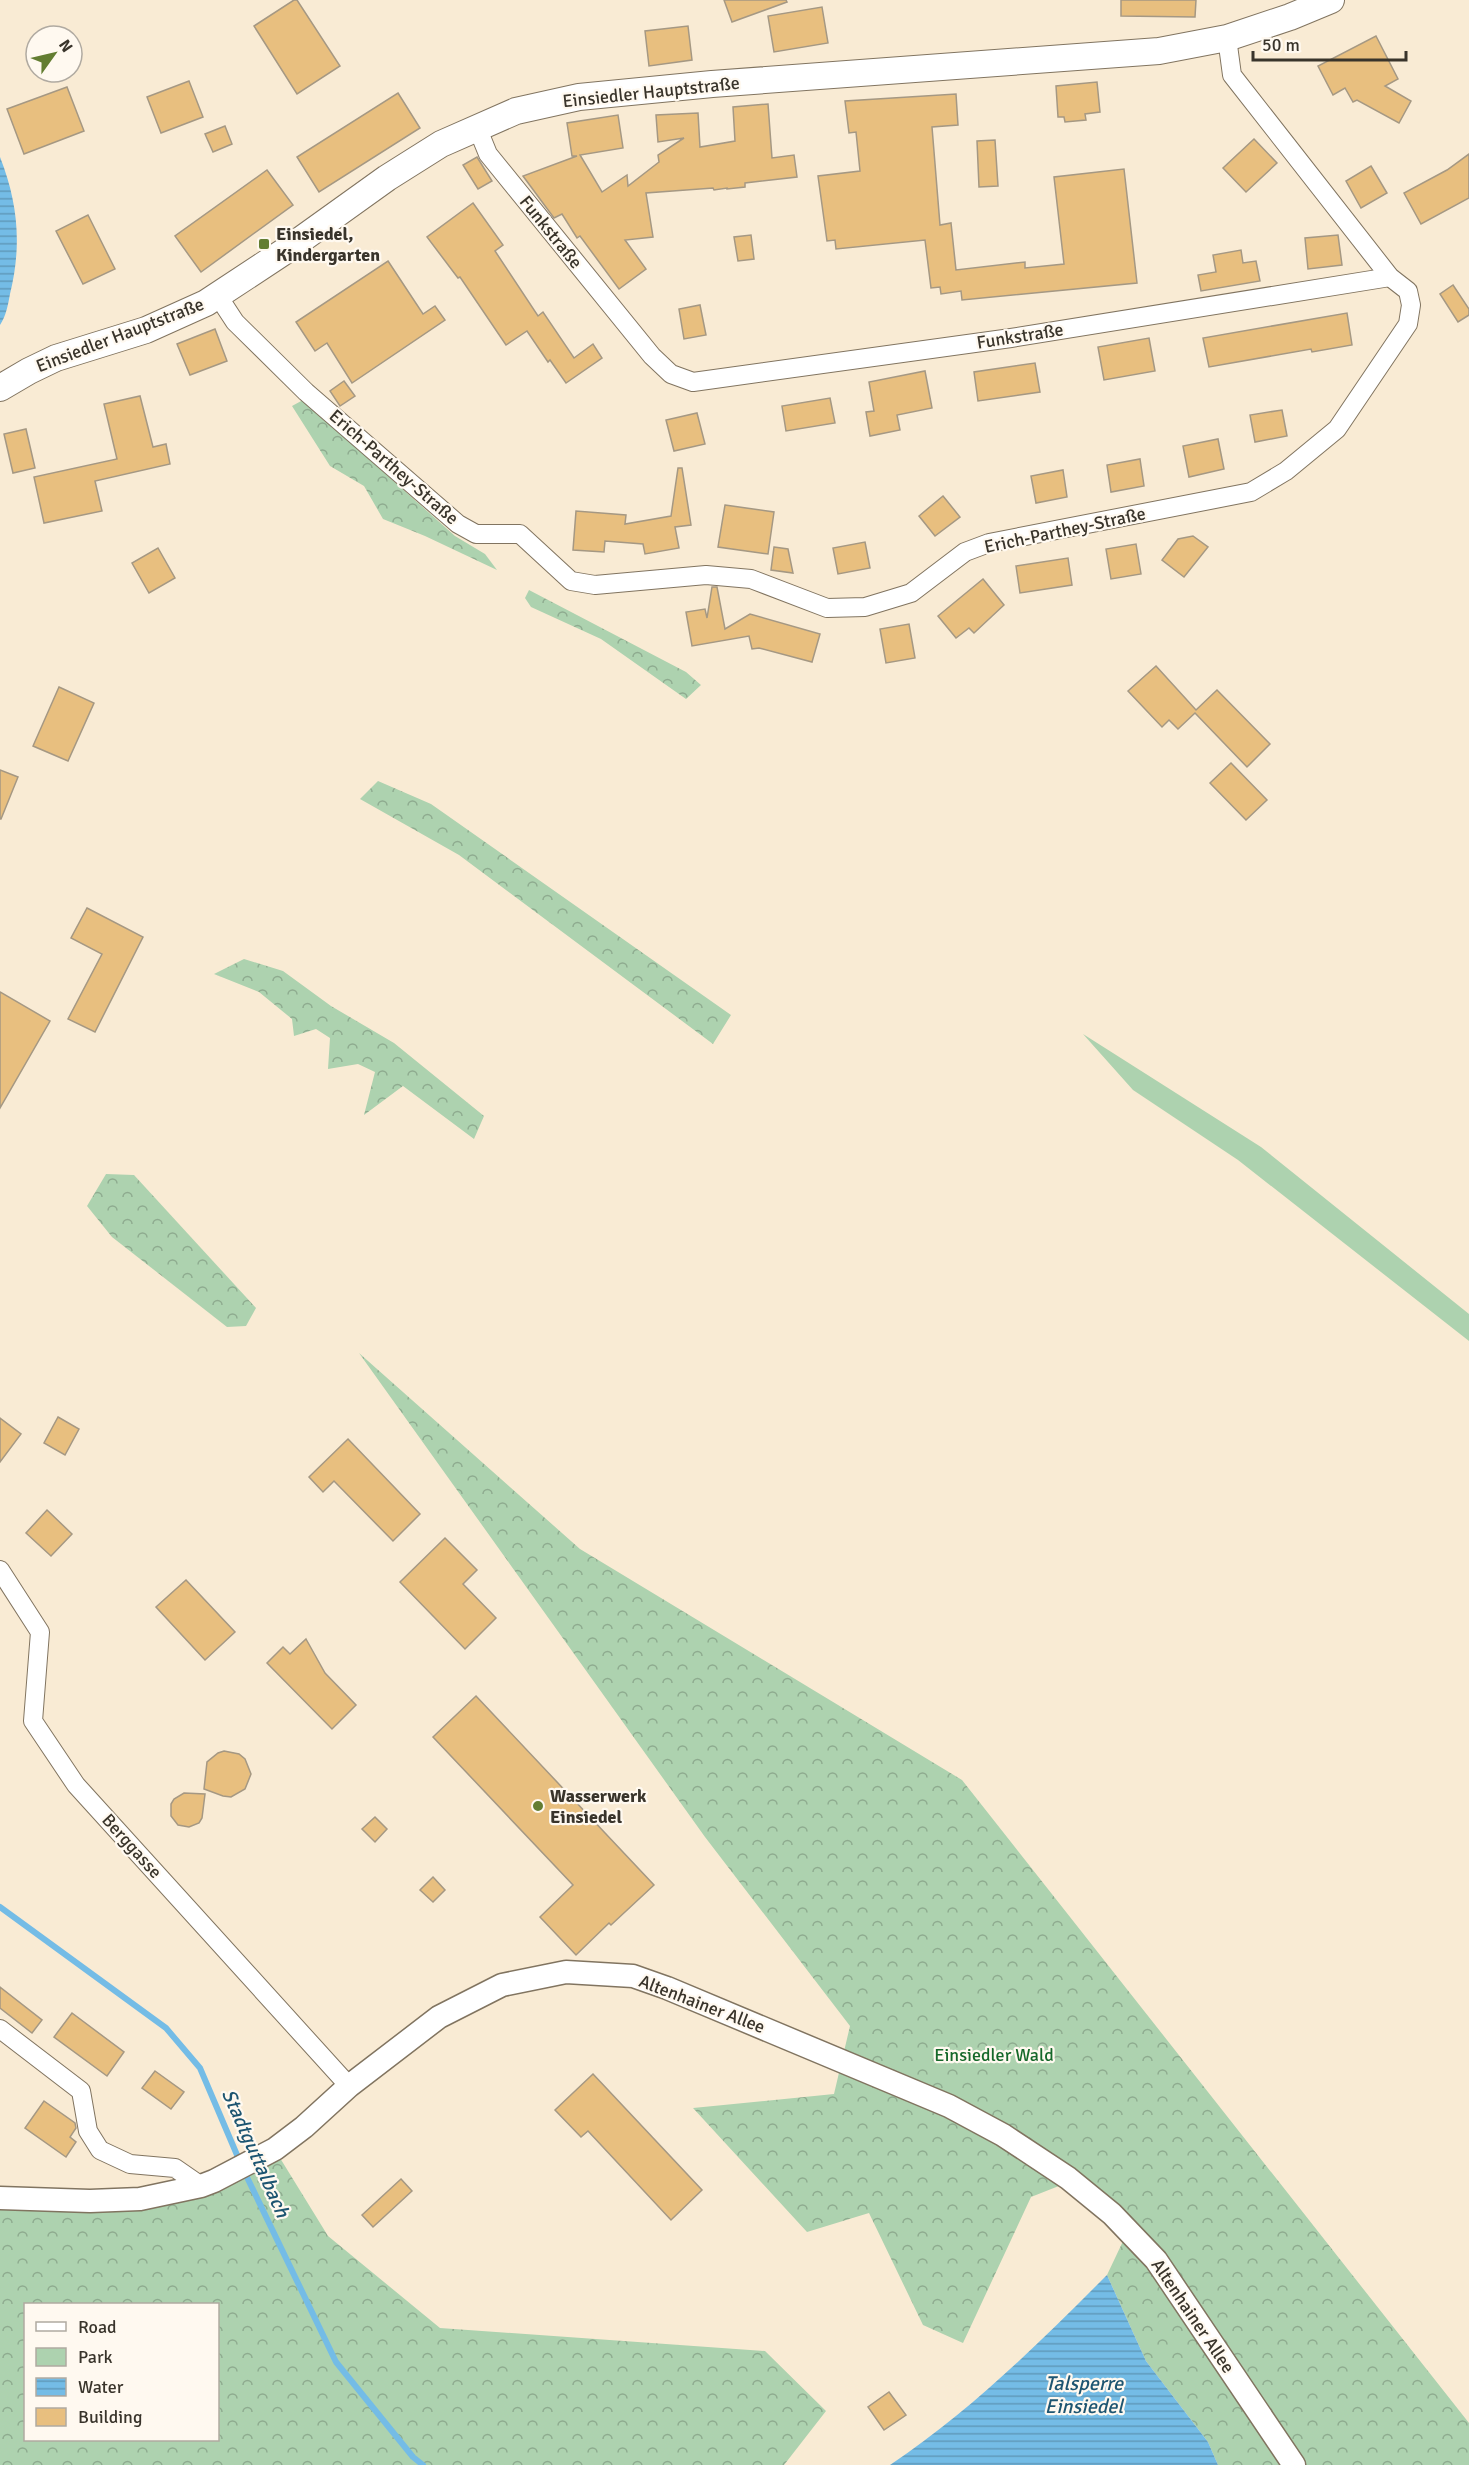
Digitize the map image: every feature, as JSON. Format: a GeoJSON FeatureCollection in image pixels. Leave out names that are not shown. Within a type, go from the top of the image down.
{"type":"FeatureCollection","features":[{"type":"Feature","properties":{"kind":"main road","name":"Einsiedler Hauptstraße"},"geometry":{"type":"LineString","coordinates":[[0,388],[28,370],[56,358],[146,330],[218,296],[387,178],[441,144],[516,111],[579,97],[712,84],[1158,51],[1227,38],[1290,17],[1331,0]]}},
{"type":"Feature","properties":{"kind":"street"},"geometry":{"type":"LineString","coordinates":[[1227,38],[1232,75],[1390,278]]}},
{"type":"Feature","properties":{"kind":"street","name":"Funkstraße"},"geometry":{"type":"LineString","coordinates":[[477,127],[488,154],[652,356],[671,374],[693,381],[1011,338],[1390,278]]}},
{"type":"Feature","properties":{"kind":"street","name":"Erich-Parthey-Straße"},"geometry":{"type":"LineString","coordinates":[[218,296],[235,322],[306,392],[458,524],[476,534],[520,534],[571,580],[595,585],[706,575],[750,579],[827,608],[866,606],[911,593],[965,552],[989,543],[1251,492],[1286,471],[1337,429],[1408,324],[1411,305],[1408,291],[1390,278]]}},
{"type":"Feature","properties":{"kind":"street","name":"Berggasse"},"geometry":{"type":"LineString","coordinates":[[0,1570],[40,1632],[33,1721],[76,1785],[349,2086]]}},
{"type":"Feature","properties":{"kind":"street","name":"Altenhainer Allee"},"geometry":{"type":"LineString","coordinates":[[0,2198],[90,2201],[140,2199],[208,2184],[274,2149],[304,2127],[349,2086],[439,2017],[502,1985],[567,1971],[633,1976],[668,1988],[949,2106],[1003,2135],[1068,2178],[1112,2214],[1156,2260],[1294,2465]]}},
{"type":"Feature","properties":{"kind":"street"},"geometry":{"type":"LineString","coordinates":[[0,2029],[81,2091],[88,2131],[100,2150],[130,2164],[175,2168],[208,2184]]}},
{"type":"Feature","properties":{"kind":"green space"},"geometry":{"type":"Polygon","coordinates":[[[303,400],[455,536],[485,554],[497,570],[383,519],[364,486],[330,466],[292,406],[303,400]]]}},
{"type":"Feature","properties":{"kind":"green space"},"geometry":{"type":"Polygon","coordinates":[[[529,590],[686,672],[701,685],[686,699],[601,639],[531,607],[525,598],[529,590]]]}},
{"type":"Feature","properties":{"kind":"green space"},"geometry":{"type":"Polygon","coordinates":[[[378,781],[431,804],[731,1015],[713,1044],[459,855],[360,799],[378,781]]]}},
{"type":"Feature","properties":{"kind":"green space"},"geometry":{"type":"Polygon","coordinates":[[[244,959],[283,971],[331,1006],[394,1043],[484,1116],[474,1139],[403,1086],[364,1115],[375,1072],[358,1064],[328,1069],[330,1038],[316,1029],[294,1036],[292,1019],[259,992],[214,974],[244,959]]]}},
{"type":"Feature","properties":{"kind":"green space"},"geometry":{"type":"Polygon","coordinates":[[[1083,1034],[1261,1147],[1469,1314],[1469,1341],[1238,1160],[1133,1090],[1083,1034]]]}},
{"type":"Feature","properties":{"kind":"green space"},"geometry":{"type":"Polygon","coordinates":[[[106,1174],[134,1175],[256,1308],[246,1326],[227,1327],[112,1237],[87,1206],[106,1174]]]}},
{"type":"Feature","properties":{"kind":"green space","name":"Einsiedler Wald"},"geometry":{"type":"Polygon","coordinates":[[[359,1353],[580,1549],[962,1780],[1469,2423],[1469,2465],[1218,2465],[1208,2442],[1146,2361],[1107,2275],[1125,2237],[1074,2180],[1031,2197],[963,2343],[923,2325],[869,2213],[807,2232],[693,2108],[834,2094],[850,2026],[705,1837],[359,1353]]]}},
{"type":"Feature","properties":{"kind":"green space"},"geometry":{"type":"Polygon","coordinates":[[[280,2158],[328,2236],[440,2328],[765,2351],[826,2411],[784,2465],[0,2465],[0,2203],[86,2204],[280,2158]]]}},
{"type":"Feature","properties":{"kind":"water"},"geometry":{"type":"Polygon","coordinates":[[[0,157],[11,191],[17,241],[14,276],[7,310],[0,325],[0,157]]]}},
{"type":"Feature","properties":{"kind":"water","name":"Talsperre Einsiedel"},"geometry":{"type":"Polygon","coordinates":[[[1107,2275],[1146,2361],[1208,2442],[1218,2465],[890,2465],[949,2422],[976,2399],[1030,2351],[1107,2275]]]}},
{"type":"Feature","properties":{"kind":"building"},"geometry":{"type":"Polygon","coordinates":[[[297,0],[340,66],[297,94],[254,26],[297,0]]]}},
{"type":"Feature","properties":{"kind":"building"},"geometry":{"type":"Polygon","coordinates":[[[724,0],[786,0],[787,2],[732,22],[724,0]]]}},
{"type":"Feature","properties":{"kind":"building"},"geometry":{"type":"Polygon","coordinates":[[[1121,0],[1196,0],[1195,17],[1121,16],[1121,0]]]}},
{"type":"Feature","properties":{"kind":"building"},"geometry":{"type":"Polygon","coordinates":[[[822,7],[828,43],[774,52],[768,16],[822,7]]]}},
{"type":"Feature","properties":{"kind":"building"},"geometry":{"type":"Polygon","coordinates":[[[688,26],[692,60],[649,66],[645,31],[688,26]]]}},
{"type":"Feature","properties":{"kind":"building"},"geometry":{"type":"Polygon","coordinates":[[[1376,36],[1398,79],[1385,86],[1411,101],[1399,123],[1357,100],[1353,102],[1345,88],[1333,95],[1318,66],[1376,36]]]}},
{"type":"Feature","properties":{"kind":"building"},"geometry":{"type":"Polygon","coordinates":[[[189,81],[203,117],[161,133],[147,97],[189,81]]]}},
{"type":"Feature","properties":{"kind":"building"},"geometry":{"type":"Polygon","coordinates":[[[1097,82],[1100,112],[1085,114],[1086,120],[1065,122],[1064,117],[1058,117],[1056,86],[1097,82]]]}},
{"type":"Feature","properties":{"kind":"building"},"geometry":{"type":"Polygon","coordinates":[[[67,87],[84,131],[24,154],[7,109],[67,87]]]}},
{"type":"Feature","properties":{"kind":"building"},"geometry":{"type":"Polygon","coordinates":[[[398,93],[420,128],[319,192],[297,157],[398,93]]]}},
{"type":"Feature","properties":{"kind":"building"},"geometry":{"type":"Polygon","coordinates":[[[956,94],[958,125],[932,127],[940,225],[951,223],[956,270],[1025,262],[1025,268],[1064,264],[1054,177],[1124,169],[1137,283],[962,300],[961,291],[941,294],[940,287],[931,288],[925,240],[836,249],[835,240],[827,241],[818,176],[860,171],[856,132],[849,133],[845,101],[956,94]]]}},
{"type":"Feature","properties":{"kind":"building"},"geometry":{"type":"Polygon","coordinates":[[[768,104],[772,158],[794,155],[797,177],[745,183],[745,187],[727,189],[646,193],[653,237],[625,240],[646,269],[619,289],[580,236],[577,238],[562,214],[554,218],[523,176],[577,156],[572,156],[567,123],[618,115],[623,148],[580,155],[602,192],[627,175],[628,186],[659,162],[658,155],[684,138],[658,142],[656,115],[698,113],[700,147],[735,141],[733,107],[768,104]]]}},
{"type":"Feature","properties":{"kind":"building"},"geometry":{"type":"Polygon","coordinates":[[[225,126],[232,144],[213,152],[205,134],[225,126]]]}},
{"type":"Feature","properties":{"kind":"building"},"geometry":{"type":"Polygon","coordinates":[[[1254,139],[1277,163],[1246,192],[1223,168],[1254,139]]]}},
{"type":"Feature","properties":{"kind":"building"},"geometry":{"type":"Polygon","coordinates":[[[995,140],[998,186],[979,187],[977,141],[995,140]]]}},
{"type":"Feature","properties":{"kind":"building"},"geometry":{"type":"Polygon","coordinates":[[[1469,154],[1469,198],[1421,224],[1404,193],[1447,170],[1469,154]]]}},
{"type":"Feature","properties":{"kind":"building"},"geometry":{"type":"Polygon","coordinates":[[[477,157],[492,181],[478,189],[463,165],[477,157]]]}},
{"type":"Feature","properties":{"kind":"building"},"geometry":{"type":"Polygon","coordinates":[[[1371,166],[1387,193],[1361,208],[1346,181],[1371,166]]]}},
{"type":"Feature","properties":{"kind":"building"},"geometry":{"type":"Polygon","coordinates":[[[267,170],[293,205],[201,272],[175,236],[267,170]]]}},
{"type":"Feature","properties":{"kind":"building"},"geometry":{"type":"Polygon","coordinates":[[[473,203],[503,245],[495,251],[538,316],[543,312],[574,358],[593,344],[602,358],[566,383],[550,360],[548,362],[527,331],[506,345],[460,277],[458,278],[427,237],[473,203]]]}},
{"type":"Feature","properties":{"kind":"building"},"geometry":{"type":"Polygon","coordinates":[[[88,215],[115,269],[83,284],[56,231],[88,215]]]}},
{"type":"Feature","properties":{"kind":"building"},"geometry":{"type":"Polygon","coordinates":[[[751,235],[754,259],[738,261],[734,237],[751,235]]]}},
{"type":"Feature","properties":{"kind":"building"},"geometry":{"type":"Polygon","coordinates":[[[1338,235],[1342,265],[1308,269],[1305,238],[1338,235]]]}},
{"type":"Feature","properties":{"kind":"building"},"geometry":{"type":"Polygon","coordinates":[[[1241,250],[1243,263],[1256,261],[1260,281],[1201,291],[1198,275],[1216,272],[1213,255],[1241,250]]]}},
{"type":"Feature","properties":{"kind":"building"},"geometry":{"type":"Polygon","coordinates":[[[388,261],[423,314],[435,306],[445,320],[352,383],[327,343],[315,351],[296,322],[388,261]]]}},
{"type":"Feature","properties":{"kind":"building"},"geometry":{"type":"Polygon","coordinates":[[[1453,285],[1469,309],[1469,315],[1458,322],[1440,294],[1453,285]]]}},
{"type":"Feature","properties":{"kind":"building"},"geometry":{"type":"Polygon","coordinates":[[[700,305],[706,335],[684,339],[679,309],[700,305]]]}},
{"type":"Feature","properties":{"kind":"building"},"geometry":{"type":"Polygon","coordinates":[[[1347,313],[1352,345],[1312,352],[1311,349],[1209,367],[1203,338],[1347,313]]]}},
{"type":"Feature","properties":{"kind":"building"},"geometry":{"type":"Polygon","coordinates":[[[215,329],[227,361],[190,375],[177,344],[215,329]]]}},
{"type":"Feature","properties":{"kind":"building"},"geometry":{"type":"Polygon","coordinates":[[[1149,338],[1155,371],[1104,380],[1098,347],[1149,338]]]}},
{"type":"Feature","properties":{"kind":"building"},"geometry":{"type":"Polygon","coordinates":[[[1035,363],[1040,392],[978,401],[974,372],[1035,363]]]}},
{"type":"Feature","properties":{"kind":"building"},"geometry":{"type":"Polygon","coordinates":[[[925,371],[932,408],[897,415],[900,430],[870,436],[866,412],[874,411],[869,382],[925,371]]]}},
{"type":"Feature","properties":{"kind":"building"},"geometry":{"type":"Polygon","coordinates":[[[344,381],[355,396],[340,406],[330,391],[344,381]]]}},
{"type":"Feature","properties":{"kind":"building"},"geometry":{"type":"Polygon","coordinates":[[[140,396],[153,447],[166,444],[170,464],[95,481],[102,511],[44,523],[34,477],[117,459],[104,404],[140,396]]]}},
{"type":"Feature","properties":{"kind":"building"},"geometry":{"type":"Polygon","coordinates":[[[830,398],[835,423],[786,431],[782,406],[830,398]]]}},
{"type":"Feature","properties":{"kind":"building"},"geometry":{"type":"Polygon","coordinates":[[[1282,410],[1287,436],[1255,442],[1250,415],[1282,410]]]}},
{"type":"Feature","properties":{"kind":"building"},"geometry":{"type":"Polygon","coordinates":[[[697,413],[705,444],[674,451],[666,420],[697,413]]]}},
{"type":"Feature","properties":{"kind":"building"},"geometry":{"type":"Polygon","coordinates":[[[26,429],[35,468],[13,473],[4,434],[26,429]]]}},
{"type":"Feature","properties":{"kind":"building"},"geometry":{"type":"Polygon","coordinates":[[[1218,439],[1224,469],[1189,477],[1183,446],[1218,439]]]}},
{"type":"Feature","properties":{"kind":"building"},"geometry":{"type":"Polygon","coordinates":[[[1140,459],[1144,486],[1111,492],[1107,465],[1140,459]]]}},
{"type":"Feature","properties":{"kind":"building"},"geometry":{"type":"Polygon","coordinates":[[[678,468],[682,468],[691,525],[675,527],[679,548],[645,554],[643,544],[605,541],[604,552],[573,550],[576,511],[626,515],[625,524],[671,516],[678,468]]]}},
{"type":"Feature","properties":{"kind":"building"},"geometry":{"type":"Polygon","coordinates":[[[1063,470],[1067,497],[1036,503],[1031,476],[1063,470]]]}},
{"type":"Feature","properties":{"kind":"building"},"geometry":{"type":"Polygon","coordinates":[[[943,496],[960,517],[935,536],[919,516],[943,496]]]}},
{"type":"Feature","properties":{"kind":"building"},"geometry":{"type":"Polygon","coordinates":[[[725,505],[774,512],[768,554],[718,547],[725,505]]]}},
{"type":"Feature","properties":{"kind":"building"},"geometry":{"type":"Polygon","coordinates":[[[1193,536],[1208,547],[1184,577],[1162,560],[1178,539],[1193,536]]]}},
{"type":"Feature","properties":{"kind":"building"},"geometry":{"type":"Polygon","coordinates":[[[865,542],[870,568],[838,574],[833,548],[865,542]]]}},
{"type":"Feature","properties":{"kind":"building"},"geometry":{"type":"Polygon","coordinates":[[[1136,544],[1141,574],[1111,579],[1106,549],[1136,544]]]}},
{"type":"Feature","properties":{"kind":"building"},"geometry":{"type":"Polygon","coordinates":[[[774,547],[788,549],[793,573],[771,570],[774,547]]]}},
{"type":"Feature","properties":{"kind":"building"},"geometry":{"type":"Polygon","coordinates":[[[158,548],[175,578],[149,593],[132,563],[158,548]]]}},
{"type":"Feature","properties":{"kind":"building"},"geometry":{"type":"Polygon","coordinates":[[[1068,558],[1072,585],[1020,593],[1016,566],[1068,558]]]}},
{"type":"Feature","properties":{"kind":"building"},"geometry":{"type":"Polygon","coordinates":[[[983,579],[1004,605],[974,633],[969,628],[956,638],[938,616],[983,579]]]}},
{"type":"Feature","properties":{"kind":"building"},"geometry":{"type":"Polygon","coordinates":[[[712,587],[717,587],[725,629],[750,614],[820,634],[812,662],[759,648],[752,649],[749,636],[692,646],[686,612],[705,609],[707,618],[712,587]]]}},
{"type":"Feature","properties":{"kind":"building"},"geometry":{"type":"Polygon","coordinates":[[[909,624],[915,658],[886,663],[880,629],[909,624]]]}},
{"type":"Feature","properties":{"kind":"building"},"geometry":{"type":"Polygon","coordinates":[[[1156,666],[1196,710],[1217,690],[1270,744],[1247,767],[1195,713],[1178,729],[1169,720],[1162,727],[1128,691],[1156,666]]]}},
{"type":"Feature","properties":{"kind":"building"},"geometry":{"type":"Polygon","coordinates":[[[59,687],[94,703],[68,761],[33,746],[59,687]]]}},
{"type":"Feature","properties":{"kind":"building"},"geometry":{"type":"Polygon","coordinates":[[[1231,763],[1267,800],[1246,820],[1210,783],[1231,763]]]}},
{"type":"Feature","properties":{"kind":"building"},"geometry":{"type":"Polygon","coordinates":[[[0,770],[18,777],[1,819],[0,819],[0,770]]]}},
{"type":"Feature","properties":{"kind":"building"},"geometry":{"type":"Polygon","coordinates":[[[87,908],[143,937],[95,1032],[68,1019],[102,954],[71,938],[87,908]]]}},
{"type":"Feature","properties":{"kind":"building"},"geometry":{"type":"Polygon","coordinates":[[[0,992],[50,1021],[0,1108],[0,992]]]}},
{"type":"Feature","properties":{"kind":"building"},"geometry":{"type":"Polygon","coordinates":[[[58,1417],[79,1429],[65,1455],[44,1443],[58,1417]]]}},
{"type":"Feature","properties":{"kind":"building"},"geometry":{"type":"Polygon","coordinates":[[[0,1418],[21,1434],[0,1462],[0,1418]]]}},
{"type":"Feature","properties":{"kind":"building"},"geometry":{"type":"Polygon","coordinates":[[[348,1439],[420,1514],[393,1541],[334,1481],[323,1492],[309,1477],[348,1439]]]}},
{"type":"Feature","properties":{"kind":"building"},"geometry":{"type":"Polygon","coordinates":[[[47,1510],[72,1534],[51,1556],[26,1533],[47,1510]]]}},
{"type":"Feature","properties":{"kind":"building"},"geometry":{"type":"Polygon","coordinates":[[[445,1538],[477,1570],[463,1584],[496,1618],[465,1649],[400,1582],[445,1538]]]}},
{"type":"Feature","properties":{"kind":"building"},"geometry":{"type":"Polygon","coordinates":[[[186,1580],[235,1632],[205,1660],[156,1607],[186,1580]]]}},
{"type":"Feature","properties":{"kind":"building"},"geometry":{"type":"Polygon","coordinates":[[[306,1639],[325,1673],[356,1705],[332,1729],[267,1663],[283,1647],[290,1654],[306,1639]]]}},
{"type":"Feature","properties":{"kind":"building","name":"Wasserwerk Einsiedel"},"geometry":{"type":"Polygon","coordinates":[[[476,1696],[654,1885],[576,1955],[540,1917],[573,1885],[433,1737],[476,1696]]]}},
{"type":"Feature","properties":{"kind":"building"},"geometry":{"type":"Polygon","coordinates":[[[224,1751],[239,1754],[245,1759],[251,1774],[245,1789],[231,1797],[204,1789],[207,1762],[224,1751]]]}},
{"type":"Feature","properties":{"kind":"building"},"geometry":{"type":"Polygon","coordinates":[[[184,1793],[205,1794],[202,1818],[199,1823],[189,1827],[178,1825],[171,1816],[171,1804],[174,1799],[184,1793]]]}},
{"type":"Feature","properties":{"kind":"building"},"geometry":{"type":"Polygon","coordinates":[[[375,1817],[387,1829],[375,1842],[362,1829],[375,1817]]]}},
{"type":"Feature","properties":{"kind":"building"},"geometry":{"type":"Polygon","coordinates":[[[433,1877],[445,1890],[433,1902],[420,1890],[433,1877]]]}},
{"type":"Feature","properties":{"kind":"building"},"geometry":{"type":"Polygon","coordinates":[[[0,1987],[42,2020],[32,2033],[0,2008],[0,1987]]]}},
{"type":"Feature","properties":{"kind":"building"},"geometry":{"type":"Polygon","coordinates":[[[72,2013],[124,2052],[107,2076],[54,2037],[72,2013]]]}},
{"type":"Feature","properties":{"kind":"building"},"geometry":{"type":"Polygon","coordinates":[[[155,2071],[184,2092],[171,2109],[142,2088],[155,2071]]]}},
{"type":"Feature","properties":{"kind":"building"},"geometry":{"type":"Polygon","coordinates":[[[593,2074],[702,2190],[671,2220],[588,2131],[581,2137],[555,2110],[593,2074]]]}},
{"type":"Feature","properties":{"kind":"building"},"geometry":{"type":"Polygon","coordinates":[[[44,2101],[75,2123],[76,2128],[70,2137],[76,2142],[66,2157],[25,2128],[44,2101]]]}},
{"type":"Feature","properties":{"kind":"building"},"geometry":{"type":"Polygon","coordinates":[[[401,2179],[412,2191],[373,2227],[362,2215],[401,2179]]]}},
{"type":"Feature","properties":{"kind":"building"},"geometry":{"type":"Polygon","coordinates":[[[889,2392],[906,2415],[884,2430],[868,2407],[889,2392]]]}},
{"type":"Feature","properties":{"kind":"waterway","name":"Stadtguttalbach"},"geometry":{"type":"LineString","coordinates":[[0,1907],[166,2028],[200,2068],[240,2162]]}},
{"type":"Feature","properties":{"kind":"waterway","name":"Stadtguttalbach"},"geometry":{"type":"LineString","coordinates":[[244,2171],[336,2362],[413,2457],[423,2465]]}},
{"type":"Feature","properties":{"kind":"place","name":"Einsiedel, Kindergarten"},"geometry":{"type":"Point","coordinates":[264,244]}},
{"type":"Feature","properties":{"kind":"place","name":"Wasserwerk Einsiedel"},"geometry":{"type":"Point","coordinates":[538,1806]}}]}
